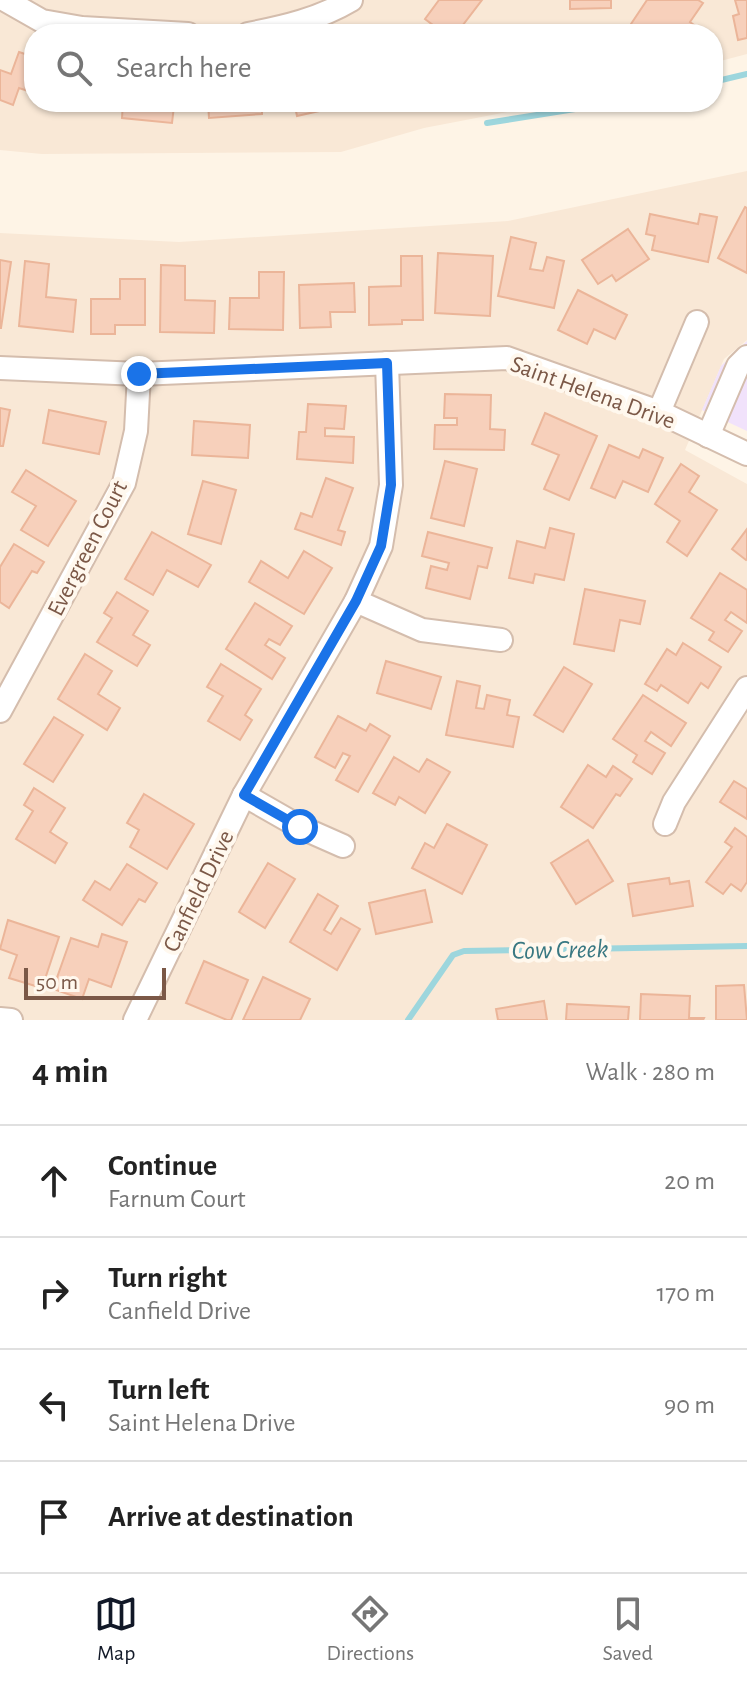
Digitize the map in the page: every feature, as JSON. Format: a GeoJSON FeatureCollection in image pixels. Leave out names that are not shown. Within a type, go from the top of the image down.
{"type":"FeatureCollection","features":[{"type":"Feature","properties":{"kind":"street"},"geometry":{"type":"LineString","coordinates":[[5,0],[42,21],[59,24]]}},
{"type":"Feature","properties":{"kind":"street"},"geometry":{"type":"LineString","coordinates":[[293,24],[334,10],[351,0]]}},
{"type":"Feature","properties":{"kind":"street"},"geometry":{"type":"LineString","coordinates":[[659,412],[697,322]]}},
{"type":"Feature","properties":{"kind":"street"},"geometry":{"type":"LineString","coordinates":[[708,436],[738,366],[747,357]]}},
{"type":"Feature","properties":{"kind":"street","name":"Saint Helena Drive"},"geometry":{"type":"LineString","coordinates":[[0,368],[139,374],[507,358],[659,412],[747,454]]}},
{"type":"Feature","properties":{"kind":"street","name":"Canfield Drive"},"geometry":{"type":"LineString","coordinates":[[135,1020],[244,795],[356,601],[381,546],[391,485],[387,363]]}},
{"type":"Feature","properties":{"kind":"street","name":"Evergreen Court"},"geometry":{"type":"LineString","coordinates":[[0,711],[124,483],[136,431],[139,374]]}},
{"type":"Feature","properties":{"kind":"street"},"geometry":{"type":"LineString","coordinates":[[356,601],[422,630],[501,640]]}},
{"type":"Feature","properties":{"kind":"street"},"geometry":{"type":"LineString","coordinates":[[665,824],[674,802],[747,688]]}},
{"type":"Feature","properties":{"kind":"street"},"geometry":{"type":"LineString","coordinates":[[244,795],[300,827],[343,846]]}},
{"type":"Feature","properties":{"kind":"street"},"geometry":{"type":"LineString","coordinates":[[0,1019],[11,1020]]}},
{"type":"Feature","properties":{"kind":"shaded area"},"geometry":{"type":"Polygon","coordinates":[[[0,0],[747,0],[747,54],[723,60],[723,24],[24,24],[24,112],[507,112],[424,128],[341,152],[42,154],[0,150],[0,0]]]}},
{"type":"Feature","properties":{"kind":"shaded area"},"geometry":{"type":"Polygon","coordinates":[[[747,171],[747,340],[724,359],[685,450],[747,484],[747,1020],[0,1020],[0,233],[179,242],[508,221],[747,171]]]}},
{"type":"Feature","properties":{"kind":"shaded area"},"geometry":{"type":"Polygon","coordinates":[[[747,341],[747,431],[702,410],[721,366],[747,341]]]}},
{"type":"Feature","properties":{"kind":"building"},"geometry":{"type":"Polygon","coordinates":[[[439,0],[482,0],[464,24],[432,24],[425,19],[439,0]]]}},
{"type":"Feature","properties":{"kind":"building"},"geometry":{"type":"Polygon","coordinates":[[[570,0],[611,0],[611,8],[570,9],[570,0]]]}},
{"type":"Feature","properties":{"kind":"building"},"geometry":{"type":"Polygon","coordinates":[[[647,0],[698,0],[703,3],[690,22],[693,24],[631,24],[647,0]]]}},
{"type":"Feature","properties":{"kind":"building"},"geometry":{"type":"Polygon","coordinates":[[[735,0],[747,0],[747,38],[738,40],[733,16],[739,14],[735,0]]]}},
{"type":"Feature","properties":{"kind":"building"},"geometry":{"type":"Polygon","coordinates":[[[19,52],[24,54],[24,90],[19,88],[13,105],[0,100],[0,70],[11,74],[19,52]]]}},
{"type":"Feature","properties":{"kind":"building"},"geometry":{"type":"Polygon","coordinates":[[[122,112],[173,112],[172,123],[122,118],[122,112]]]}},
{"type":"Feature","properties":{"kind":"building"},"geometry":{"type":"Polygon","coordinates":[[[209,112],[262,112],[262,114],[209,118],[209,112]]]}},
{"type":"Feature","properties":{"kind":"building"},"geometry":{"type":"Polygon","coordinates":[[[747,208],[747,273],[718,258],[747,208]]]}},
{"type":"Feature","properties":{"kind":"building"},"geometry":{"type":"Polygon","coordinates":[[[650,214],[698,224],[700,214],[717,217],[708,262],[652,250],[655,236],[646,234],[650,214]]]}},
{"type":"Feature","properties":{"kind":"building"},"geometry":{"type":"Polygon","coordinates":[[[628,229],[649,259],[616,281],[612,275],[598,284],[582,260],[628,229]]]}},
{"type":"Feature","properties":{"kind":"building"},"geometry":{"type":"Polygon","coordinates":[[[511,237],[536,243],[530,269],[543,271],[547,257],[564,261],[554,308],[498,296],[511,237]]]}},
{"type":"Feature","properties":{"kind":"building"},"geometry":{"type":"Polygon","coordinates":[[[438,253],[493,256],[490,316],[435,313],[438,253]]]}},
{"type":"Feature","properties":{"kind":"building"},"geometry":{"type":"Polygon","coordinates":[[[401,256],[422,256],[423,320],[369,325],[369,287],[401,286],[401,256]]]}},
{"type":"Feature","properties":{"kind":"building"},"geometry":{"type":"Polygon","coordinates":[[[0,260],[11,262],[1,328],[0,328],[0,260]]]}},
{"type":"Feature","properties":{"kind":"building"},"geometry":{"type":"Polygon","coordinates":[[[25,261],[49,264],[46,297],[76,300],[73,332],[19,326],[25,261]]]}},
{"type":"Feature","properties":{"kind":"building"},"geometry":{"type":"Polygon","coordinates":[[[161,265],[185,266],[185,300],[215,301],[214,333],[160,332],[161,265]]]}},
{"type":"Feature","properties":{"kind":"building"},"geometry":{"type":"Polygon","coordinates":[[[259,272],[284,272],[283,330],[229,329],[230,298],[259,298],[259,272]]]}},
{"type":"Feature","properties":{"kind":"building"},"geometry":{"type":"Polygon","coordinates":[[[120,279],[145,279],[145,325],[115,325],[115,334],[91,334],[91,299],[120,299],[120,279]]]}},
{"type":"Feature","properties":{"kind":"building"},"geometry":{"type":"Polygon","coordinates":[[[354,283],[355,312],[330,312],[331,327],[300,328],[299,285],[354,283]]]}},
{"type":"Feature","properties":{"kind":"building"},"geometry":{"type":"Polygon","coordinates":[[[578,290],[627,315],[615,339],[594,329],[587,344],[558,330],[578,290]]]}},
{"type":"Feature","properties":{"kind":"building"},"geometry":{"type":"Polygon","coordinates":[[[445,394],[491,395],[490,429],[505,430],[504,450],[434,449],[435,425],[457,425],[457,418],[444,418],[445,394]]]}},
{"type":"Feature","properties":{"kind":"building"},"geometry":{"type":"Polygon","coordinates":[[[308,404],[346,406],[344,429],[325,428],[325,436],[354,437],[353,463],[297,459],[299,432],[306,432],[308,404]]]}},
{"type":"Feature","properties":{"kind":"building"},"geometry":{"type":"Polygon","coordinates":[[[0,408],[10,410],[3,446],[0,446],[0,408]]]}},
{"type":"Feature","properties":{"kind":"building"},"geometry":{"type":"Polygon","coordinates":[[[49,410],[106,422],[99,454],[43,443],[49,410]]]}},
{"type":"Feature","properties":{"kind":"building"},"geometry":{"type":"Polygon","coordinates":[[[545,413],[597,436],[569,500],[544,489],[559,455],[532,444],[545,413]]]}},
{"type":"Feature","properties":{"kind":"building"},"geometry":{"type":"Polygon","coordinates":[[[194,421],[250,425],[248,458],[192,455],[194,421]]]}},
{"type":"Feature","properties":{"kind":"building"},"geometry":{"type":"Polygon","coordinates":[[[609,445],[639,458],[643,449],[663,458],[648,492],[623,481],[615,498],[591,488],[609,445]]]}},
{"type":"Feature","properties":{"kind":"building"},"geometry":{"type":"Polygon","coordinates":[[[445,461],[477,469],[464,526],[431,518],[445,461]]]}},
{"type":"Feature","properties":{"kind":"building"},"geometry":{"type":"Polygon","coordinates":[[[681,464],[699,476],[689,492],[717,510],[687,556],[667,542],[680,521],[655,504],[681,464]]]}},
{"type":"Feature","properties":{"kind":"building"},"geometry":{"type":"Polygon","coordinates":[[[26,470],[76,501],[48,546],[21,530],[36,506],[12,492],[26,470]]]}},
{"type":"Feature","properties":{"kind":"building"},"geometry":{"type":"Polygon","coordinates":[[[326,478],[353,488],[338,530],[345,532],[341,545],[295,529],[301,513],[312,517],[326,478]]]}},
{"type":"Feature","properties":{"kind":"building"},"geometry":{"type":"Polygon","coordinates":[[[203,481],[236,490],[221,544],[188,534],[203,481]]]}},
{"type":"Feature","properties":{"kind":"building"},"geometry":{"type":"Polygon","coordinates":[[[550,528],[574,534],[564,580],[535,574],[533,583],[509,578],[517,541],[545,548],[550,528]]]}},
{"type":"Feature","properties":{"kind":"building"},"geometry":{"type":"Polygon","coordinates":[[[747,529],[747,559],[746,560],[732,549],[747,529]]]}},
{"type":"Feature","properties":{"kind":"building"},"geometry":{"type":"Polygon","coordinates":[[[152,532],[211,565],[198,587],[167,570],[153,595],[125,579],[152,532]]]}},
{"type":"Feature","properties":{"kind":"building"},"geometry":{"type":"Polygon","coordinates":[[[428,532],[492,548],[487,568],[478,566],[470,599],[426,588],[431,566],[447,570],[449,563],[422,556],[428,532]]]}},
{"type":"Feature","properties":{"kind":"building"},"geometry":{"type":"Polygon","coordinates":[[[14,544],[44,562],[37,573],[32,571],[9,608],[0,602],[0,567],[14,544]]]}},
{"type":"Feature","properties":{"kind":"building"},"geometry":{"type":"Polygon","coordinates":[[[304,551],[332,568],[304,614],[249,582],[261,561],[288,578],[304,551]]]}},
{"type":"Feature","properties":{"kind":"building"},"geometry":{"type":"Polygon","coordinates":[[[720,573],[747,590],[747,623],[731,612],[725,620],[742,631],[728,652],[709,640],[714,632],[691,618],[720,573]]]}},
{"type":"Feature","properties":{"kind":"building"},"geometry":{"type":"Polygon","coordinates":[[[585,589],[645,601],[640,624],[620,620],[614,651],[574,644],[585,589]]]}},
{"type":"Feature","properties":{"kind":"building"},"geometry":{"type":"Polygon","coordinates":[[[117,592],[148,611],[133,635],[150,645],[137,666],[97,642],[112,618],[104,613],[117,592]]]}},
{"type":"Feature","properties":{"kind":"building"},"geometry":{"type":"Polygon","coordinates":[[[255,603],[292,626],[280,645],[269,639],[265,645],[285,658],[272,679],[226,649],[255,603]]]}},
{"type":"Feature","properties":{"kind":"building"},"geometry":{"type":"Polygon","coordinates":[[[683,643],[721,667],[708,688],[701,683],[688,703],[661,685],[657,691],[645,684],[667,649],[676,655],[683,643]]]}},
{"type":"Feature","properties":{"kind":"building"},"geometry":{"type":"Polygon","coordinates":[[[85,654],[112,671],[98,694],[120,708],[107,730],[58,699],[85,654]]]}},
{"type":"Feature","properties":{"kind":"building"},"geometry":{"type":"Polygon","coordinates":[[[386,661],[441,677],[431,709],[377,693],[386,661]]]}},
{"type":"Feature","properties":{"kind":"building"},"geometry":{"type":"Polygon","coordinates":[[[221,664],[261,689],[245,715],[252,720],[240,740],[208,721],[223,696],[207,687],[221,664]]]}},
{"type":"Feature","properties":{"kind":"building"},"geometry":{"type":"Polygon","coordinates":[[[564,667],[592,684],[563,732],[534,715],[564,667]]]}},
{"type":"Feature","properties":{"kind":"building"},"geometry":{"type":"Polygon","coordinates":[[[457,681],[480,686],[476,708],[484,709],[487,695],[510,700],[507,715],[519,717],[513,747],[446,735],[457,681]]]}},
{"type":"Feature","properties":{"kind":"building"},"geometry":{"type":"Polygon","coordinates":[[[643,695],[686,723],[671,746],[651,732],[645,741],[665,753],[652,774],[633,762],[637,755],[613,739],[643,695]]]}},
{"type":"Feature","properties":{"kind":"building"},"geometry":{"type":"Polygon","coordinates":[[[338,716],[366,731],[370,724],[390,736],[358,792],[336,780],[350,756],[343,753],[335,768],[315,757],[338,716]]]}},
{"type":"Feature","properties":{"kind":"building"},"geometry":{"type":"Polygon","coordinates":[[[54,717],[83,735],[53,782],[24,764],[54,717]]]}},
{"type":"Feature","properties":{"kind":"building"},"geometry":{"type":"Polygon","coordinates":[[[394,757],[419,772],[427,759],[450,772],[425,813],[399,797],[395,805],[373,793],[394,757]]]}},
{"type":"Feature","properties":{"kind":"building"},"geometry":{"type":"Polygon","coordinates":[[[588,765],[606,777],[613,766],[632,779],[620,796],[616,794],[593,828],[561,807],[588,765]]]}},
{"type":"Feature","properties":{"kind":"building"},"geometry":{"type":"Polygon","coordinates":[[[734,781],[747,789],[747,819],[720,802],[734,781]]]}},
{"type":"Feature","properties":{"kind":"building"},"geometry":{"type":"Polygon","coordinates":[[[34,788],[65,808],[50,832],[67,843],[55,863],[16,839],[33,811],[24,805],[34,788]]]}},
{"type":"Feature","properties":{"kind":"building"},"geometry":{"type":"Polygon","coordinates":[[[144,794],[194,824],[167,869],[130,847],[139,830],[127,823],[144,794]]]}},
{"type":"Feature","properties":{"kind":"building"},"geometry":{"type":"Polygon","coordinates":[[[447,824],[487,845],[462,894],[412,868],[425,843],[434,848],[447,824]]]}},
{"type":"Feature","properties":{"kind":"building"},"geometry":{"type":"Polygon","coordinates":[[[735,828],[747,837],[747,882],[741,891],[731,884],[723,894],[706,882],[732,847],[725,842],[735,828]]]}},
{"type":"Feature","properties":{"kind":"building"},"geometry":{"type":"Polygon","coordinates":[[[588,840],[613,881],[576,904],[551,863],[588,840]]]}},
{"type":"Feature","properties":{"kind":"building"},"geometry":{"type":"Polygon","coordinates":[[[268,863],[295,879],[265,928],[239,912],[268,863]]]}},
{"type":"Feature","properties":{"kind":"building"},"geometry":{"type":"Polygon","coordinates":[[[127,864],[157,883],[145,902],[139,899],[122,925],[83,900],[95,881],[110,890],[127,864]]]}},
{"type":"Feature","properties":{"kind":"building"},"geometry":{"type":"Polygon","coordinates":[[[669,878],[670,884],[689,881],[693,906],[633,916],[628,884],[669,878]]]}},
{"type":"Feature","properties":{"kind":"building"},"geometry":{"type":"Polygon","coordinates":[[[425,890],[432,922],[376,934],[369,903],[425,890]]]}},
{"type":"Feature","properties":{"kind":"building"},"geometry":{"type":"Polygon","coordinates":[[[318,894],[338,906],[324,930],[331,934],[341,918],[360,929],[337,970],[290,942],[318,894]]]}},
{"type":"Feature","properties":{"kind":"building"},"geometry":{"type":"Polygon","coordinates":[[[8,920],[59,937],[42,988],[9,978],[17,955],[0,949],[8,920]]]}},
{"type":"Feature","properties":{"kind":"building"},"geometry":{"type":"Polygon","coordinates":[[[102,934],[127,942],[111,987],[89,979],[82,999],[53,989],[71,938],[98,947],[102,934]]]}},
{"type":"Feature","properties":{"kind":"building"},"geometry":{"type":"Polygon","coordinates":[[[204,961],[248,980],[231,1020],[186,1003],[204,961]]]}},
{"type":"Feature","properties":{"kind":"building"},"geometry":{"type":"Polygon","coordinates":[[[263,977],[310,999],[300,1020],[243,1020],[263,977]]]}},
{"type":"Feature","properties":{"kind":"building"},"geometry":{"type":"Polygon","coordinates":[[[744,985],[747,1020],[716,1020],[716,986],[744,985]]]}},
{"type":"Feature","properties":{"kind":"building"},"geometry":{"type":"Polygon","coordinates":[[[641,994],[690,996],[689,1018],[704,1018],[640,1020],[641,994]]]}},
{"type":"Feature","properties":{"kind":"building"},"geometry":{"type":"Polygon","coordinates":[[[544,1001],[547,1020],[498,1020],[496,1009],[544,1001]]]}},
{"type":"Feature","properties":{"kind":"building"},"geometry":{"type":"Polygon","coordinates":[[[567,1004],[629,1007],[628,1020],[566,1020],[567,1004]]]}},
{"type":"Feature","properties":{"kind":"waterway"},"geometry":{"type":"LineString","coordinates":[[723,80],[747,74]]}},
{"type":"Feature","properties":{"kind":"waterway"},"geometry":{"type":"LineString","coordinates":[[487,123],[556,112]]}},
{"type":"Feature","properties":{"kind":"waterway","name":"Cow Creek"},"geometry":{"type":"LineString","coordinates":[[408,1020],[453,955],[464,951],[747,946]]}},
{"type":"Feature","properties":{"kind":"route"},"geometry":{"type":"LineString","coordinates":[[139,374],[387,363],[391,485],[381,546],[356,601],[244,795],[300,827]]}}]}
